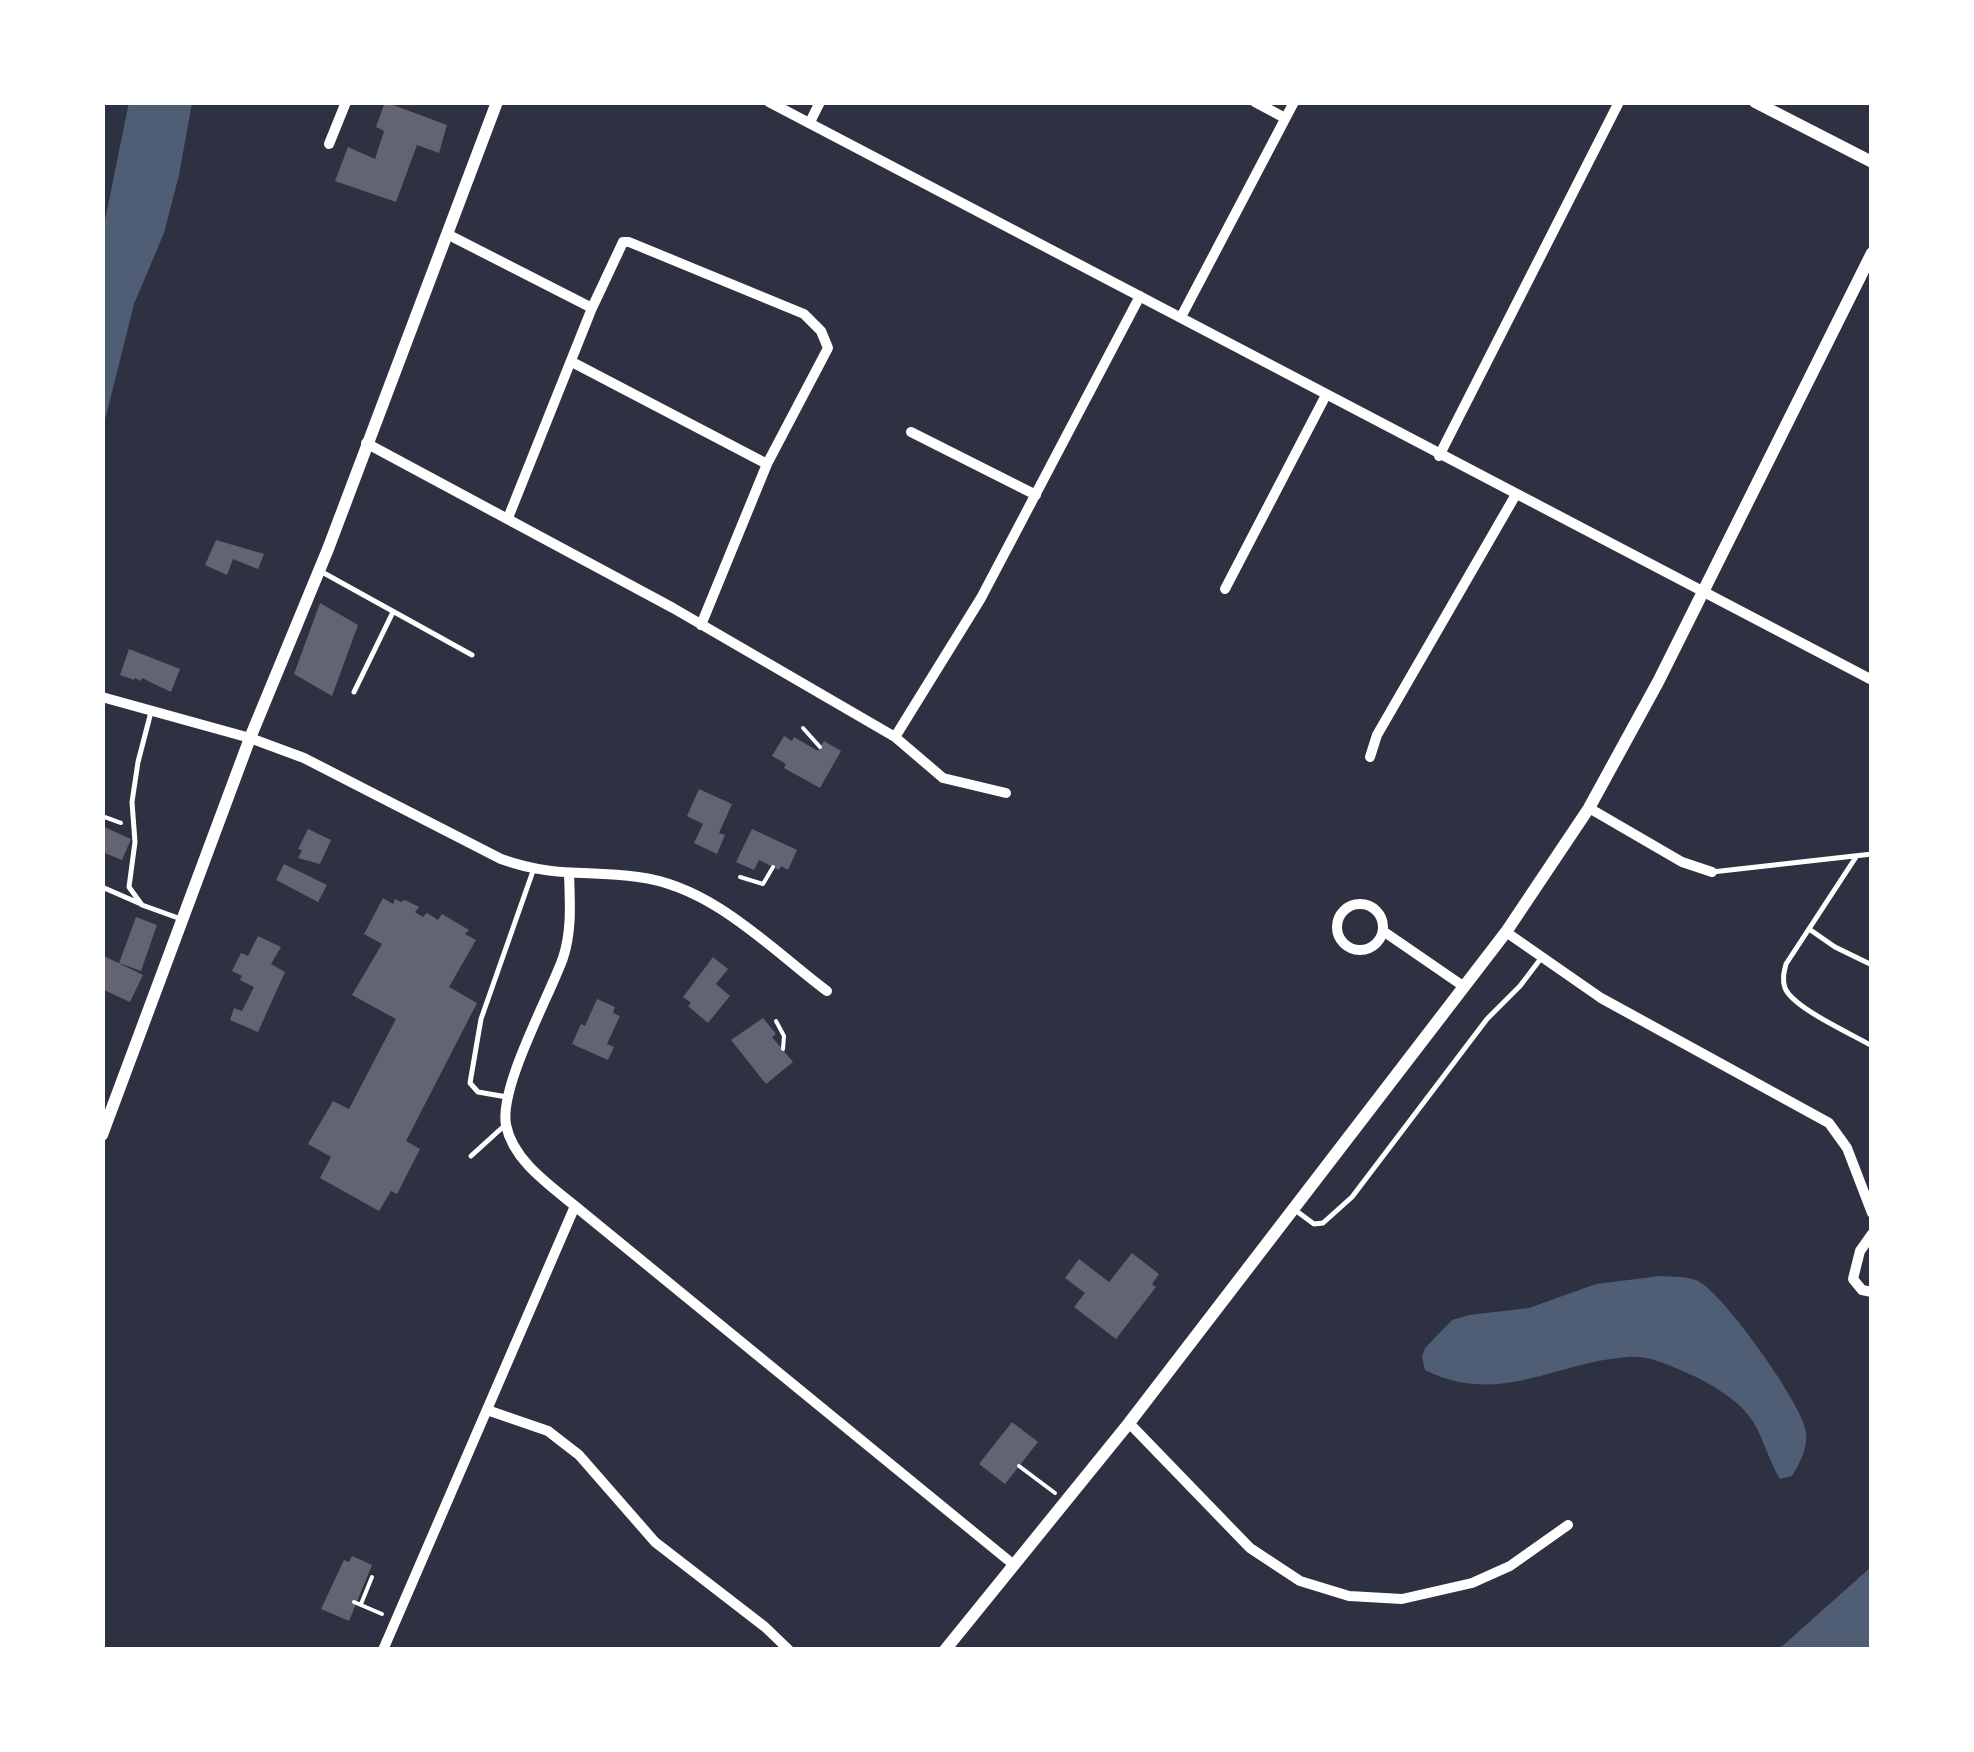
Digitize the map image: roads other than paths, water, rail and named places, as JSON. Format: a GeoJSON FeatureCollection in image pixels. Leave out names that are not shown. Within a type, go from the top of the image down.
{"type":"FeatureCollection","features":[{"type":"Feature","properties":{"kind":"street"},"geometry":{"type":"LineString","coordinates":[[329,144],[346,102]]}},
{"type":"Feature","properties":{"kind":"street"},"geometry":{"type":"LineString","coordinates":[[102,1135],[250,738],[319,571],[497,102]]}},
{"type":"Feature","properties":{"kind":"street"},"geometry":{"type":"LineString","coordinates":[[769,102],[1872,680]]}},
{"type":"Feature","properties":{"kind":"street"},"geometry":{"type":"LineString","coordinates":[[810,122],[820,102]]}},
{"type":"Feature","properties":{"kind":"street"},"geometry":{"type":"LineString","coordinates":[[1255,102],[1285,118]]}},
{"type":"Feature","properties":{"kind":"street"},"geometry":{"type":"LineString","coordinates":[[1180,317],[1294,102]]}},
{"type":"Feature","properties":{"kind":"street"},"geometry":{"type":"LineString","coordinates":[[1439,456],[1618,102]]}},
{"type":"Feature","properties":{"kind":"street"},"geometry":{"type":"LineString","coordinates":[[1755,102],[1872,162]]}},
{"type":"Feature","properties":{"kind":"street"},"geometry":{"type":"LineString","coordinates":[[446,234],[592,308]]}},
{"type":"Feature","properties":{"kind":"street"},"geometry":{"type":"LineString","coordinates":[[508,518],[592,308],[623,242],[804,314],[814,322],[828,348],[767,464],[702,624]]}},
{"type":"Feature","properties":{"kind":"street"},"geometry":{"type":"LineString","coordinates":[[944,1650],[1128,1423],[1506,932],[1589,808],[1703,592],[1872,253]]}},
{"type":"Feature","properties":{"kind":"street"},"geometry":{"type":"LineString","coordinates":[[895,737],[982,598],[1140,296]]}},
{"type":"Feature","properties":{"kind":"street"},"geometry":{"type":"LineString","coordinates":[[572,362],[767,464]]}},
{"type":"Feature","properties":{"kind":"street"},"geometry":{"type":"LineString","coordinates":[[1225,589],[1326,395]]}},
{"type":"Feature","properties":{"kind":"street"},"geometry":{"type":"LineString","coordinates":[[911,432],[1036,496]]}},
{"type":"Feature","properties":{"kind":"street"},"geometry":{"type":"LineString","coordinates":[[366,443],[702,624],[895,737],[942,778],[1006,793]]}},
{"type":"Feature","properties":{"kind":"street"},"geometry":{"type":"LineString","coordinates":[[1370,757],[1377,734],[1516,496]]}},
{"type":"Feature","properties":{"kind":"street"},"geometry":{"type":"LineString","coordinates":[[102,697],[250,738],[304,758],[501,859],[533,870],[638,877],[686,891],[726,912],[827,992]]}},
{"type":"Feature","properties":{"kind":"street"},"geometry":{"type":"LineString","coordinates":[[1589,808],[1682,862],[1712,872]]}},
{"type":"Feature","properties":{"kind":"street"},"geometry":{"type":"LineString","coordinates":[[570,874],[570,923],[564,955],[507,1096],[506,1124],[519,1155],[574,1206],[1014,1565]]}},
{"type":"Feature","properties":{"kind":"street"},"geometry":{"type":"LineString","coordinates":[[1383,931],[1376,944],[1355,949],[1339,935],[1338,920],[1347,908],[1370,906],[1381,916],[1383,931],[1463,986]]}},
{"type":"Feature","properties":{"kind":"street"},"geometry":{"type":"LineString","coordinates":[[1506,932],[1601,998],[1829,1123],[1847,1148],[1872,1213]]}},
{"type":"Feature","properties":{"kind":"street"},"geometry":{"type":"LineString","coordinates":[[383,1650],[574,1206]]}},
{"type":"Feature","properties":{"kind":"street"},"geometry":{"type":"LineString","coordinates":[[1872,1234],[1860,1251],[1853,1279],[1862,1290],[1872,1292]]}},
{"type":"Feature","properties":{"kind":"street"},"geometry":{"type":"LineString","coordinates":[[488,1410],[548,1431],[579,1455],[655,1542],[765,1626],[789,1650]]}},
{"type":"Feature","properties":{"kind":"street"},"geometry":{"type":"LineString","coordinates":[[1128,1423],[1250,1548],[1300,1581],[1349,1596],[1402,1599],[1472,1584],[1510,1566],[1568,1525]]}},
{"type":"Feature","properties":{"kind":"lane"},"geometry":{"type":"LineString","coordinates":[[319,571],[472,655]]}},
{"type":"Feature","properties":{"kind":"lane"},"geometry":{"type":"LineString","coordinates":[[354,692],[393,612]]}},
{"type":"Feature","properties":{"kind":"lane"},"geometry":{"type":"LineString","coordinates":[[142,905],[128,887],[136,842],[132,802],[151,712]]}},
{"type":"Feature","properties":{"kind":"lane"},"geometry":{"type":"LineString","coordinates":[[1712,872],[1872,854]]}},
{"type":"Feature","properties":{"kind":"lane"},"geometry":{"type":"LineString","coordinates":[[1856,856],[1786,964],[1783,976],[1786,992],[1800,1004],[1872,1046]]}},
{"type":"Feature","properties":{"kind":"lane"},"geometry":{"type":"LineString","coordinates":[[507,1096],[478,1092],[470,1083],[471,1066],[482,1020],[533,870]]}},
{"type":"Feature","properties":{"kind":"lane"},"geometry":{"type":"LineString","coordinates":[[102,887],[181,919]]}},
{"type":"Feature","properties":{"kind":"lane"},"geometry":{"type":"LineString","coordinates":[[1808,929],[1872,965]]}},
{"type":"Feature","properties":{"kind":"lane"},"geometry":{"type":"LineString","coordinates":[[1293,1208],[1314,1224],[1322,1223],[1352,1197],[1487,1020],[1542,957]]}},
{"type":"Feature","properties":{"kind":"lane"},"geometry":{"type":"LineString","coordinates":[[471,1156],[506,1124]]}},
{"type":"Feature","properties":{"kind":"water"},"geometry":{"type":"Polygon","coordinates":[[[129,102],[192,103],[164,233],[134,304],[103,428],[103,230],[129,102]]]}},
{"type":"Feature","properties":{"kind":"water"},"geometry":{"type":"Polygon","coordinates":[[[1660,1276],[1694,1279],[1710,1290],[1777,1376],[1806,1432],[1805,1450],[1792,1476],[1780,1479],[1754,1423],[1735,1402],[1694,1376],[1654,1360],[1628,1357],[1601,1361],[1503,1383],[1452,1380],[1425,1370],[1425,1348],[1452,1320],[1529,1308],[1596,1284],[1660,1276]]]}},
{"type":"Feature","properties":{"kind":"water"},"geometry":{"type":"Polygon","coordinates":[[[1871,1567],[1871,1649],[1779,1649],[1871,1567]]]}}]}
